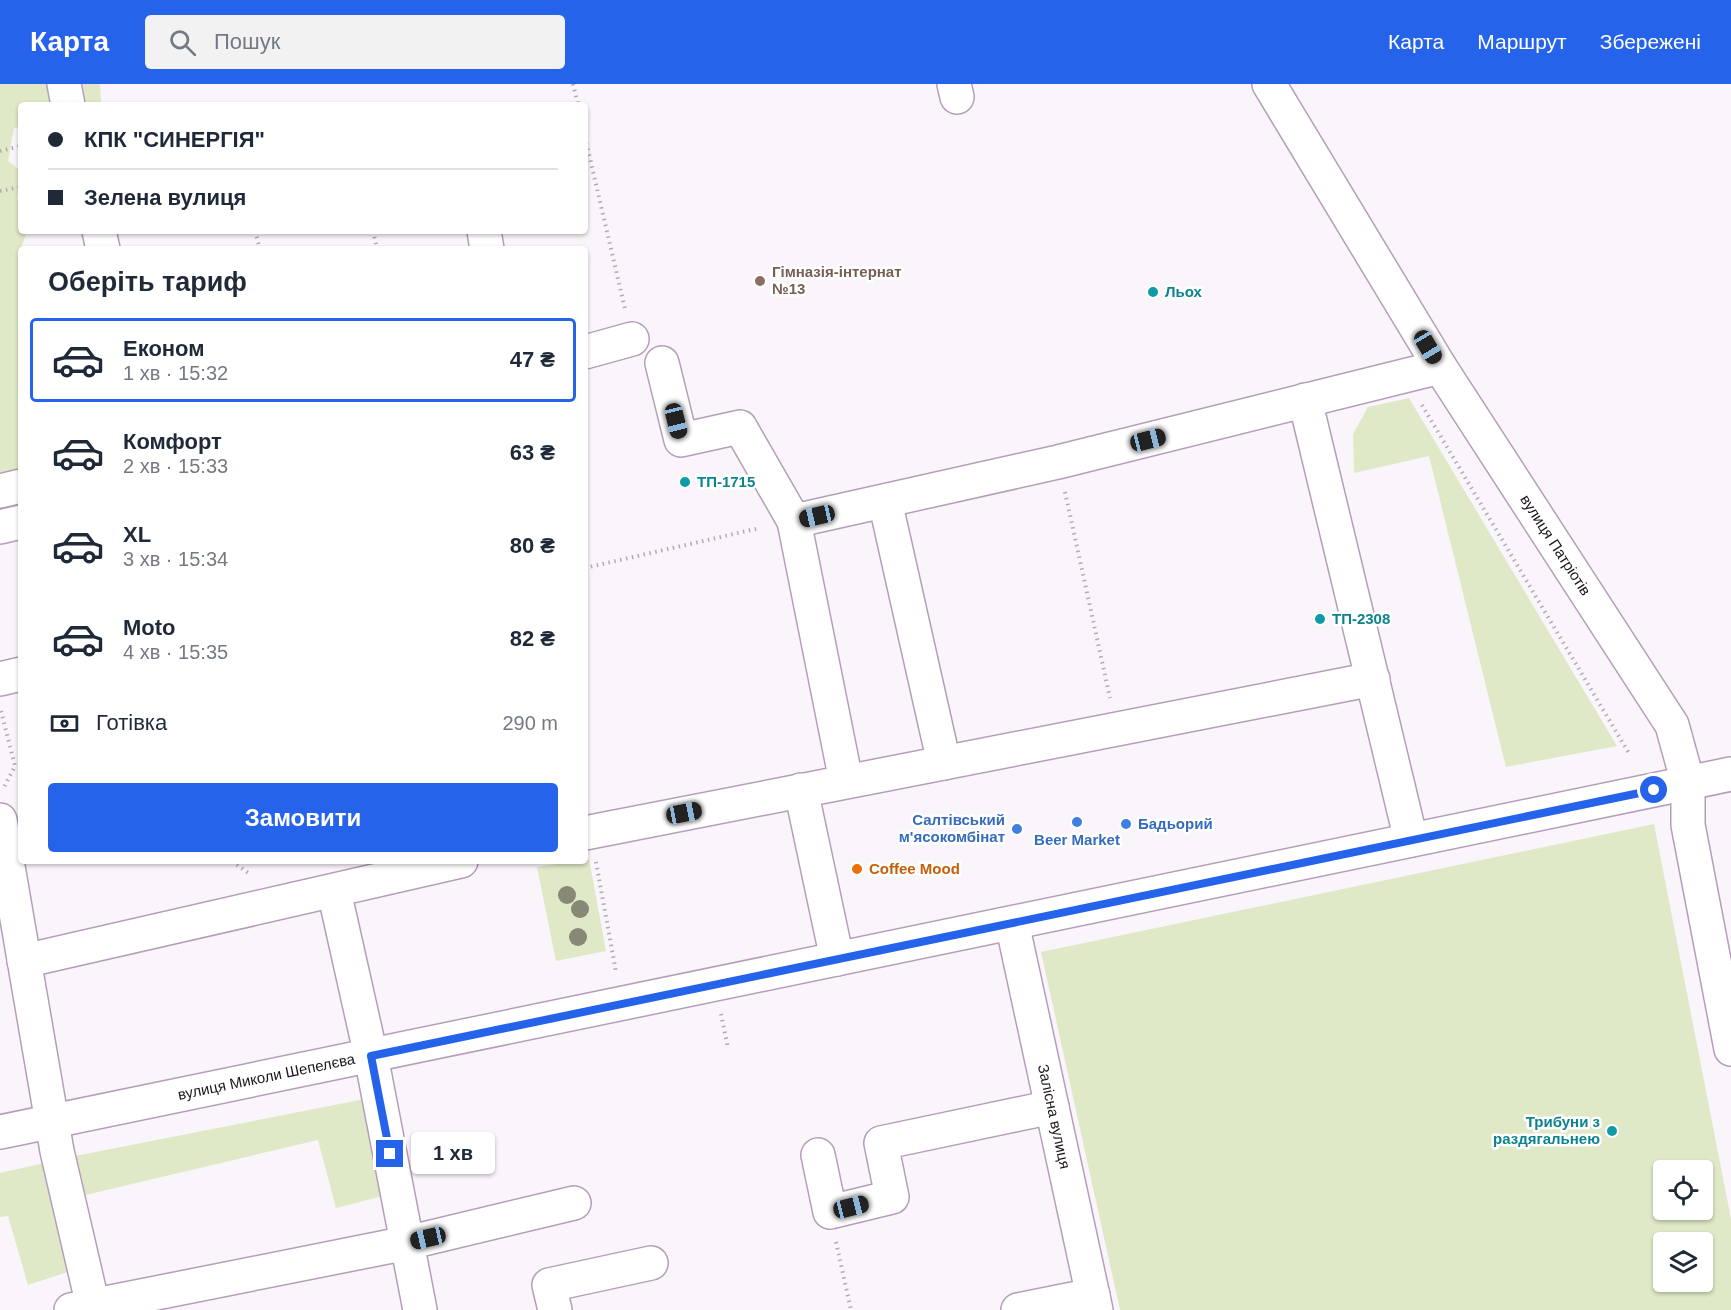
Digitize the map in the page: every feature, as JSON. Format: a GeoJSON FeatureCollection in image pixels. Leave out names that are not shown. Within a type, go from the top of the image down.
{"type":"FeatureCollection","features":[{"type":"Feature","properties":{"kind":"street"},"geometry":{"type":"LineString","coordinates":[[64,84],[67,102]]}},
{"type":"Feature","properties":{"kind":"street","name":"вулиця Патріотів"},"geometry":{"type":"LineString","coordinates":[[1269,84],[1440,367],[1672,725],[1688,783],[1688,825],[1731,1049]]}},
{"type":"Feature","properties":{"kind":"street"},"geometry":{"type":"LineString","coordinates":[[588,351],[632,339]]}},
{"type":"Feature","properties":{"kind":"street"},"geometry":{"type":"LineString","coordinates":[[662,363],[681,440],[740,427],[794,521],[846,781]]}},
{"type":"Feature","properties":{"kind":"street"},"geometry":{"type":"LineString","coordinates":[[794,521],[1058,462],[1440,367]]}},
{"type":"Feature","properties":{"kind":"street"},"geometry":{"type":"LineString","coordinates":[[1305,400],[1411,840]]}},
{"type":"Feature","properties":{"kind":"street"},"geometry":{"type":"LineString","coordinates":[[0,491],[18,487]]}},
{"type":"Feature","properties":{"kind":"street"},"geometry":{"type":"LineString","coordinates":[[885,501],[944,763]]}},
{"type":"Feature","properties":{"kind":"street"},"geometry":{"type":"LineString","coordinates":[[0,527],[18,523]]}},
{"type":"Feature","properties":{"kind":"street"},"geometry":{"type":"LineString","coordinates":[[0,679],[18,675]]}},
{"type":"Feature","properties":{"kind":"street"},"geometry":{"type":"LineString","coordinates":[[588,833],[1373,679]]}},
{"type":"Feature","properties":{"kind":"street","name":"вулиця Миколи Шепелєва"},"geometry":{"type":"LineString","coordinates":[[0,1132],[1731,774]]}},
{"type":"Feature","properties":{"kind":"street"},"geometry":{"type":"LineString","coordinates":[[801,790],[837,959]]}},
{"type":"Feature","properties":{"kind":"street"},"geometry":{"type":"LineString","coordinates":[[0,820],[82,1308],[407,1243],[574,1203]]}},
{"type":"Feature","properties":{"kind":"street"},"geometry":{"type":"LineString","coordinates":[[24,961],[448,864]]}},
{"type":"Feature","properties":{"kind":"street"},"geometry":{"type":"LineString","coordinates":[[334,891],[371,1056],[420,1310]]}},
{"type":"Feature","properties":{"kind":"street","name":"Залісна вулиця"},"geometry":{"type":"LineString","coordinates":[[1012,923],[1095,1302]]}},
{"type":"Feature","properties":{"kind":"street"},"geometry":{"type":"LineString","coordinates":[[818,1155],[830,1212],[892,1197],[881,1143],[1052,1107]]}},
{"type":"Feature","properties":{"kind":"street"},"geometry":{"type":"LineString","coordinates":[[555,1310],[549,1285],[651,1263]]}},
{"type":"Feature","properties":{"kind":"street"},"geometry":{"type":"LineString","coordinates":[[1018,1310],[1095,1302]]}},
{"type":"Feature","properties":{"kind":"path"},"geometry":{"type":"LineString","coordinates":[[573,84],[577,102]]}},
{"type":"Feature","properties":{"kind":"path"},"geometry":{"type":"LineString","coordinates":[[0,151],[18,147]]}},
{"type":"Feature","properties":{"kind":"path"},"geometry":{"type":"LineString","coordinates":[[588,150],[632,339]]}},
{"type":"Feature","properties":{"kind":"path"},"geometry":{"type":"LineString","coordinates":[[0,191],[18,188]]}},
{"type":"Feature","properties":{"kind":"path"},"geometry":{"type":"LineString","coordinates":[[1405,375],[1630,755]]}},
{"type":"Feature","properties":{"kind":"path"},"geometry":{"type":"LineString","coordinates":[[1058,462],[1117,729]]}},
{"type":"Feature","properties":{"kind":"path"},"geometry":{"type":"LineString","coordinates":[[588,567],[794,521]]}},
{"type":"Feature","properties":{"kind":"path"},"geometry":{"type":"LineString","coordinates":[[0,708],[15,766],[0,795]]}},
{"type":"Feature","properties":{"kind":"path"},"geometry":{"type":"LineString","coordinates":[[588,833],[616,972]]}},
{"type":"Feature","properties":{"kind":"path"},"geometry":{"type":"LineString","coordinates":[[720,1011],[728,1048]]}},
{"type":"Feature","properties":{"kind":"path"},"geometry":{"type":"LineString","coordinates":[[830,1212],[851,1310]]}},
{"type":"Feature","properties":{"kind":"green space"},"geometry":{"type":"Polygon","coordinates":[[[0,84],[100,84],[101,102],[18,102],[18,127],[14,128],[8,161],[18,169],[18,234],[26,234],[22,246],[18,246],[18,536],[0,539],[0,84]]]}},
{"type":"Feature","properties":{"kind":"green space"},"geometry":{"type":"Polygon","coordinates":[[[1409,398],[1617,746],[1506,767],[1429,456],[1354,473],[1353,434],[1368,407],[1409,398]]]}},
{"type":"Feature","properties":{"kind":"green space"},"geometry":{"type":"Polygon","coordinates":[[[1654,824],[1731,1219],[1731,1310],[1120,1310],[1041,952],[1654,824]]]}},
{"type":"Feature","properties":{"kind":"green space"},"geometry":{"type":"Polygon","coordinates":[[[588,859],[606,951],[556,961],[537,867],[556,864],[588,864],[588,859]]]}},
{"type":"Feature","properties":{"kind":"green space"},"geometry":{"type":"Polygon","coordinates":[[[365,1099],[383,1196],[336,1208],[318,1140],[81,1196],[75,1156],[365,1099]]]}},
{"type":"Feature","properties":{"kind":"green space"},"geometry":{"type":"Polygon","coordinates":[[[49,1162],[74,1270],[28,1285],[8,1216],[0,1217],[0,1173],[49,1162]]]}},
{"type":"Feature","properties":{"kind":"place","name":"Гімназія-інтернат №13"},"geometry":{"type":"Point","coordinates":[760,281]}},
{"type":"Feature","properties":{"kind":"place","name":"Льох"},"geometry":{"type":"Point","coordinates":[1153,292]}},
{"type":"Feature","properties":{"kind":"place","name":"ТП-1715"},"geometry":{"type":"Point","coordinates":[685,482]}},
{"type":"Feature","properties":{"kind":"place","name":"ТП-2308"},"geometry":{"type":"Point","coordinates":[1320,619]}},
{"type":"Feature","properties":{"kind":"place","name":"Beer Market"},"geometry":{"type":"Point","coordinates":[1077,822]}},
{"type":"Feature","properties":{"kind":"place","name":"Бадьорий"},"geometry":{"type":"Point","coordinates":[1126,824]}},
{"type":"Feature","properties":{"kind":"place","name":"Салтівський м'ясокомбінат"},"geometry":{"type":"Point","coordinates":[1017,829]}},
{"type":"Feature","properties":{"kind":"place","name":"Coffee Mood"},"geometry":{"type":"Point","coordinates":[857,869]}},
{"type":"Feature","properties":{"kind":"place","name":"Трибуни з раздягальнею"},"geometry":{"type":"Point","coordinates":[1612,1131]}},
{"type":"Feature","properties":{"kind":"route"},"geometry":{"type":"LineString","coordinates":[[390,1154],[371,1056],[1654,790]]}}]}
